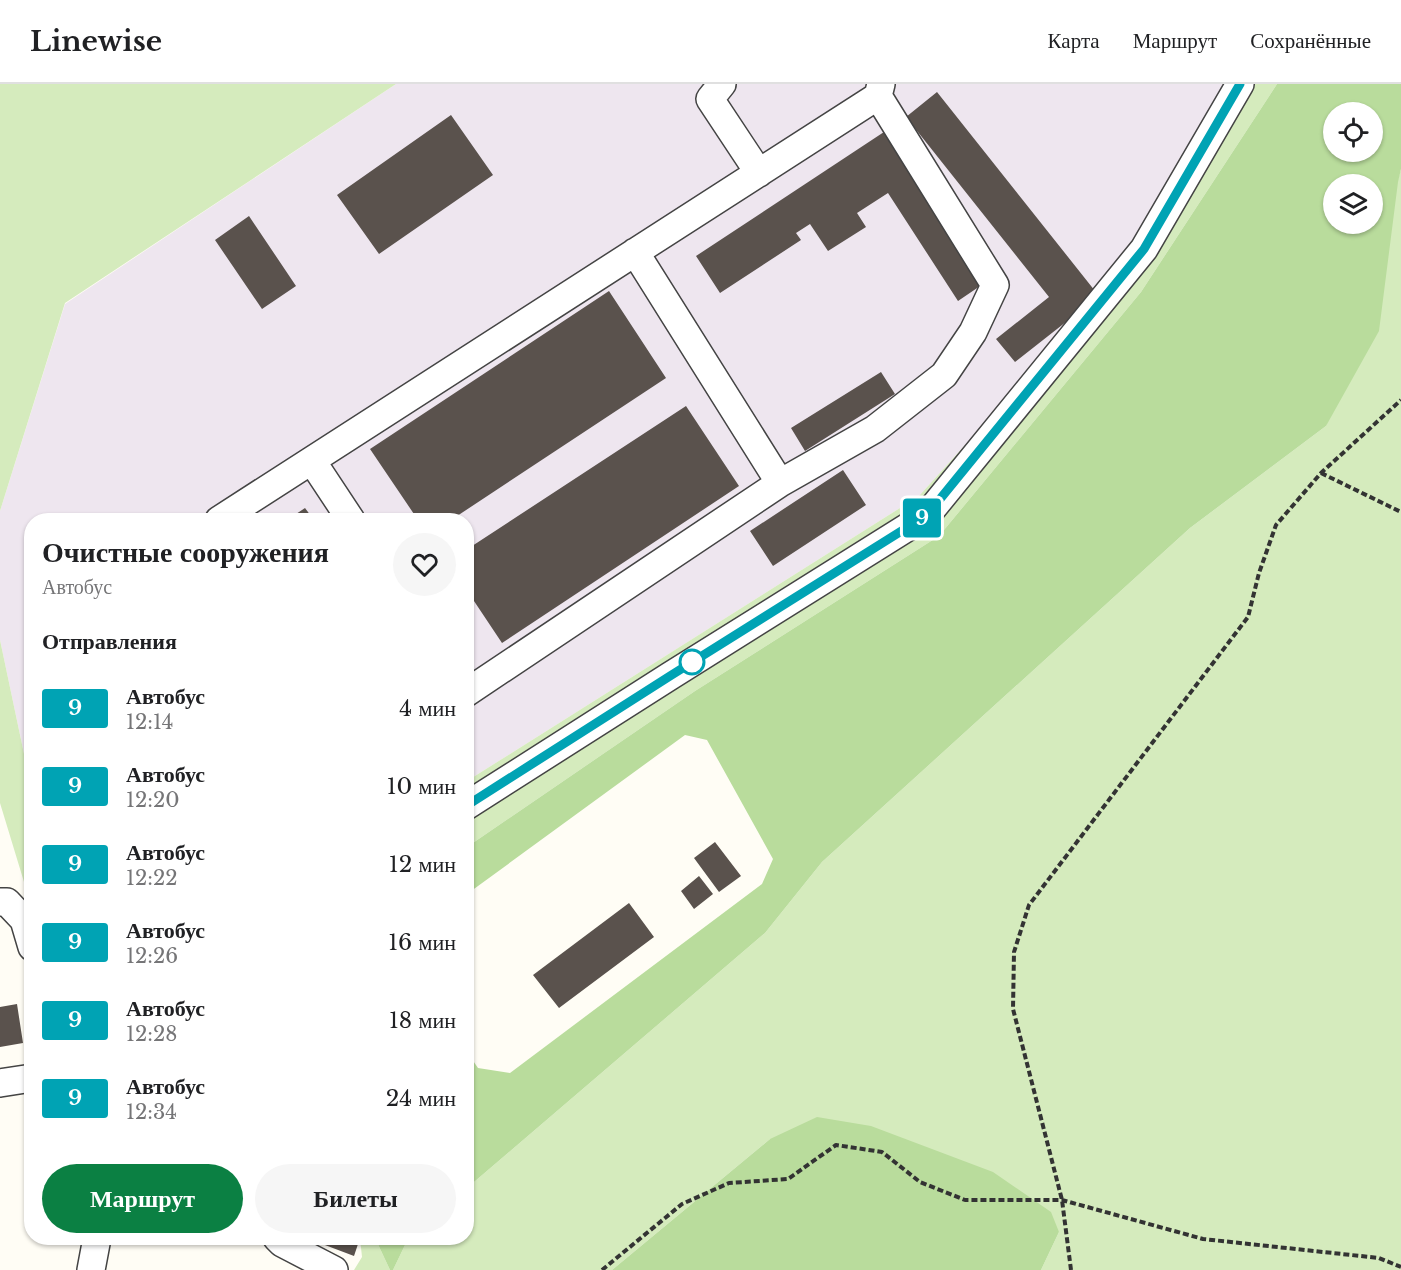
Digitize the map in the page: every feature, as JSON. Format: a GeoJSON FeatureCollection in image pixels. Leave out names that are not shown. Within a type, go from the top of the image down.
{"type":"FeatureCollection","features":[{"type":"Feature","properties":{"kind":"street"},"geometry":{"type":"LineString","coordinates":[[722,84],[710,99],[759,173]]}},
{"type":"Feature","properties":{"kind":"street"},"geometry":{"type":"LineString","coordinates":[[474,801],[927,515],[1144,249],[1240,84]]}},
{"type":"Feature","properties":{"kind":"street"},"geometry":{"type":"LineString","coordinates":[[230,513],[759,173],[880,90],[995,285],[974,332],[944,375],[875,429],[780,483],[474,688]]}},
{"type":"Feature","properties":{"kind":"street"},"geometry":{"type":"LineString","coordinates":[[635,252],[780,483]]}},
{"type":"Feature","properties":{"kind":"street"},"geometry":{"type":"LineString","coordinates":[[312,461],[346,513]]}},
{"type":"Feature","properties":{"kind":"street"},"geometry":{"type":"LineString","coordinates":[[0,902],[7,902],[24,920]]}},
{"type":"Feature","properties":{"kind":"street"},"geometry":{"type":"LineString","coordinates":[[0,1083],[24,1079]]}},
{"type":"Feature","properties":{"kind":"street"},"geometry":{"type":"LineString","coordinates":[[91,1270],[96,1245]]}},
{"type":"Feature","properties":{"kind":"street"},"geometry":{"type":"LineString","coordinates":[[286,1245],[333,1270]]}},
{"type":"Feature","properties":{"kind":"path"},"geometry":{"type":"LineString","coordinates":[[1071,1270],[1062,1200],[1013,1009],[1014,952],[1029,905],[1248,617],[1259,573],[1276,525],[1321,472],[1401,400]]}},
{"type":"Feature","properties":{"kind":"path"},"geometry":{"type":"LineString","coordinates":[[1321,472],[1401,512]]}},
{"type":"Feature","properties":{"kind":"path"},"geometry":{"type":"LineString","coordinates":[[602,1270],[682,1204],[729,1183],[788,1179],[836,1144],[882,1152],[920,1182],[965,1200],[1062,1200],[1203,1239],[1378,1258],[1401,1267]]}},
{"type":"Feature","properties":{"kind":"shaded area"},"geometry":{"type":"Polygon","coordinates":[[[396,84],[1227,84],[1100,296],[919,496],[474,777],[474,513],[24,513],[24,754],[0,640],[0,511],[65,304],[396,84]]]}},
{"type":"Feature","properties":{"kind":"green space"},"geometry":{"type":"Polygon","coordinates":[[[0,84],[396,84],[65,303],[0,511],[0,84]]]}},
{"type":"Feature","properties":{"kind":"green space"},"geometry":{"type":"Polygon","coordinates":[[[1227,84],[1277,84],[1141,292],[939,536],[695,691],[474,842],[474,777],[919,496],[1100,296],[1227,84]]]}},
{"type":"Feature","properties":{"kind":"green space"},"geometry":{"type":"Polygon","coordinates":[[[1277,84],[1401,84],[1401,169],[1379,331],[1326,426],[1190,528],[822,862],[765,933],[474,1182],[474,1062],[478,1068],[510,1073],[762,884],[773,859],[707,740],[685,735],[474,889],[474,842],[695,691],[939,536],[1141,292],[1277,84]]]}},
{"type":"Feature","properties":{"kind":"green space"},"geometry":{"type":"Polygon","coordinates":[[[1401,169],[1401,1270],[1041,1270],[1059,1232],[770,1139],[612,1270],[393,1270],[405,1245],[474,1245],[474,1182],[765,933],[822,862],[1190,528],[1326,426],[1401,169]]]}},
{"type":"Feature","properties":{"kind":"green space"},"geometry":{"type":"Polygon","coordinates":[[[0,640],[24,754],[24,882],[0,803],[0,640]]]}},
{"type":"Feature","properties":{"kind":"green space"},"geometry":{"type":"Polygon","coordinates":[[[817,1117],[871,1126],[993,1172],[1051,1212],[1059,1232],[1041,1270],[612,1270],[770,1139],[817,1117]]]}},
{"type":"Feature","properties":{"kind":"green space"},"geometry":{"type":"Polygon","coordinates":[[[361,1245],[378,1245],[390,1270],[354,1270],[362,1257],[361,1245]]]}},
{"type":"Feature","properties":{"kind":"green space"},"geometry":{"type":"Polygon","coordinates":[[[378,1245],[405,1245],[393,1270],[390,1270],[378,1245]]]}},
{"type":"Feature","properties":{"kind":"building"},"geometry":{"type":"Polygon","coordinates":[[[937,92],[1099,296],[1015,362],[996,339],[1049,297],[906,117],[937,92]]]}},
{"type":"Feature","properties":{"kind":"building"},"geometry":{"type":"Polygon","coordinates":[[[451,115],[493,175],[379,254],[337,195],[451,115]]]}},
{"type":"Feature","properties":{"kind":"building"},"geometry":{"type":"Polygon","coordinates":[[[887,130],[986,282],[958,301],[888,193],[857,213],[866,227],[828,251],[810,224],[796,233],[801,240],[720,293],[696,256],[887,130]]]}},
{"type":"Feature","properties":{"kind":"building"},"geometry":{"type":"Polygon","coordinates":[[[249,216],[296,286],[262,309],[215,240],[249,216]]]}},
{"type":"Feature","properties":{"kind":"building"},"geometry":{"type":"Polygon","coordinates":[[[609,291],[666,378],[462,513],[413,513],[370,449],[609,291]]]}},
{"type":"Feature","properties":{"kind":"building"},"geometry":{"type":"Polygon","coordinates":[[[881,372],[895,394],[805,451],[791,428],[881,372]]]}},
{"type":"Feature","properties":{"kind":"building"},"geometry":{"type":"Polygon","coordinates":[[[686,406],[739,486],[502,643],[474,601],[474,545],[686,406]]]}},
{"type":"Feature","properties":{"kind":"building"},"geometry":{"type":"Polygon","coordinates":[[[843,470],[866,505],[773,566],[750,531],[843,470]]]}},
{"type":"Feature","properties":{"kind":"building"},"geometry":{"type":"Polygon","coordinates":[[[305,508],[309,513],[298,513],[305,508]]]}},
{"type":"Feature","properties":{"kind":"building"},"geometry":{"type":"Polygon","coordinates":[[[715,842],[741,876],[719,892],[694,858],[715,842]]]}},
{"type":"Feature","properties":{"kind":"building"},"geometry":{"type":"Polygon","coordinates":[[[699,876],[713,894],[694,909],[681,891],[699,876]]]}},
{"type":"Feature","properties":{"kind":"building"},"geometry":{"type":"Polygon","coordinates":[[[629,903],[654,937],[559,1008],[533,975],[629,903]]]}},
{"type":"Feature","properties":{"kind":"building"},"geometry":{"type":"Polygon","coordinates":[[[17,1004],[23,1043],[0,1047],[0,1007],[17,1004]]]}},
{"type":"Feature","properties":{"kind":"building"},"geometry":{"type":"Polygon","coordinates":[[[325,1245],[358,1245],[354,1256],[325,1245]]]}},
{"type":"Feature","properties":{"kind":"bus line","name":"9"},"geometry":{"type":"LineString","coordinates":[[474,801],[927,515],[1144,249],[1240,84]]}}]}
